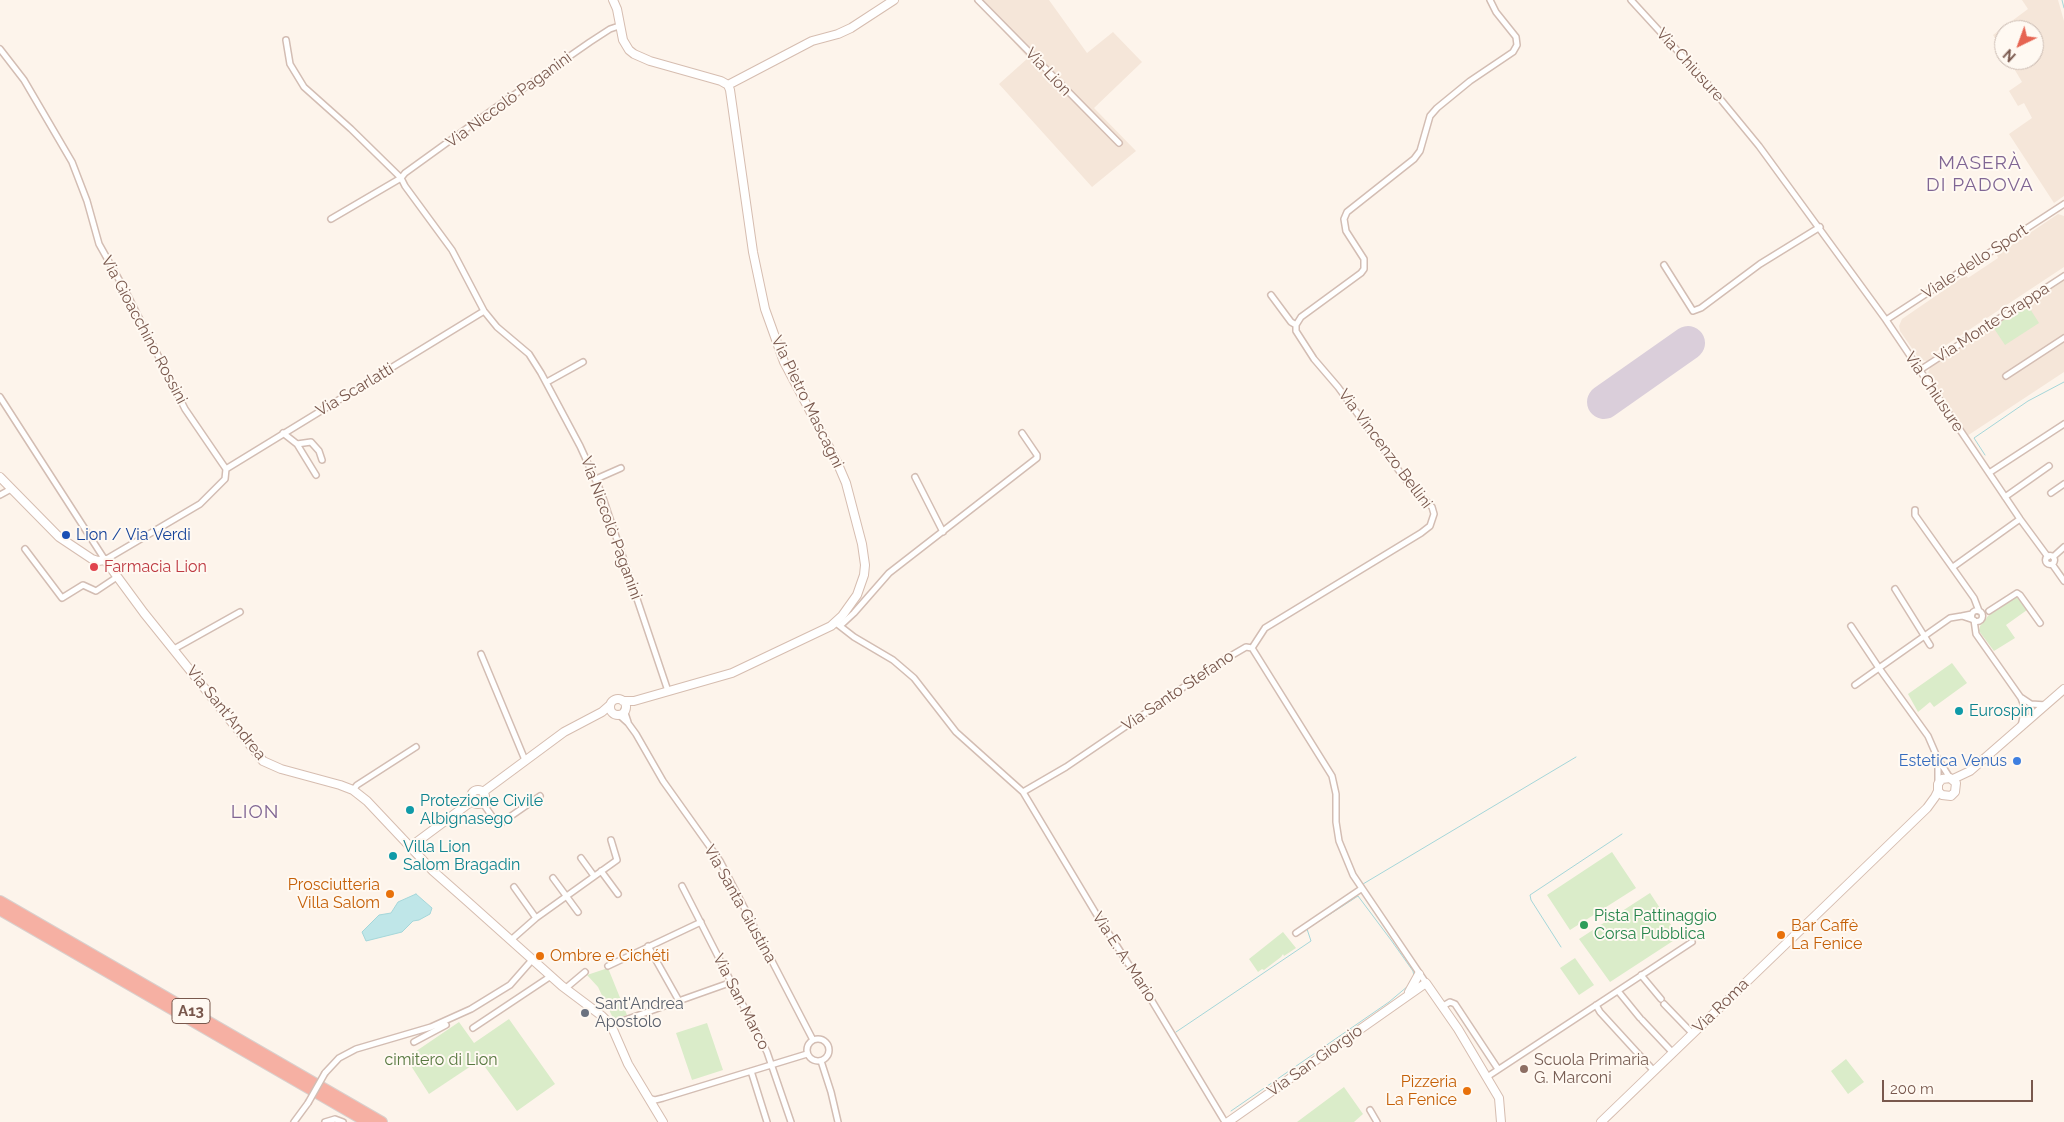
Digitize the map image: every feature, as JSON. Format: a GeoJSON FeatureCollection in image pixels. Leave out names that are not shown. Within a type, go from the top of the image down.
{"type":"FeatureCollection","features":[{"type":"Feature","properties":{"kind":"highway","name":"A13"},"geometry":{"type":"LineString","coordinates":[[0,900],[382,1122]]}},
{"type":"Feature","properties":{"kind":"highway","name":"A13"},"geometry":{"type":"LineString","coordinates":[[0,910],[367,1122]]}},
{"type":"Feature","properties":{"kind":"street"},"geometry":{"type":"LineString","coordinates":[[613,0],[625,45],[634,54],[650,61],[721,81],[728,86],[812,41],[830,37],[851,28],[894,0]]}},
{"type":"Feature","properties":{"kind":"street","name":"Via Lion"},"geometry":{"type":"LineString","coordinates":[[978,0],[1118,143]]}},
{"type":"Feature","properties":{"kind":"street"},"geometry":{"type":"LineString","coordinates":[[1296,325],[1301,317],[1355,278],[1364,269],[1364,259],[1346,231],[1344,219],[1347,212],[1414,159],[1420,151],[1430,116],[1437,108],[1470,81],[1513,52],[1516,45],[1516,37],[1496,12],[1490,0]]}},
{"type":"Feature","properties":{"kind":"street","name":"Via Chiusure"},"geometry":{"type":"LineString","coordinates":[[1631,0],[1708,84],[1759,146],[1820,227],[1886,320],[2020,520],[2050,557],[2047,563],[2052,564],[2064,581]]}},
{"type":"Feature","properties":{"kind":"street","name":"Via Niccolò Paganini"},"geometry":{"type":"LineString","coordinates":[[331,219],[402,178],[408,171],[495,108],[590,42],[610,29],[619,26]]}},
{"type":"Feature","properties":{"kind":"street","name":"Via Niccolò Paganini"},"geometry":{"type":"LineString","coordinates":[[286,40],[290,64],[304,87],[356,133],[402,178],[405,186],[452,250],[484,311],[497,328],[529,354],[547,382],[596,479],[610,514],[625,565],[668,691]]}},
{"type":"Feature","properties":{"kind":"street","name":"Via Gioacchino Rossini"},"geometry":{"type":"LineString","coordinates":[[0,48],[24,80],[72,162],[87,201],[99,244],[108,263],[126,292],[185,408],[226,469]]}},
{"type":"Feature","properties":{"kind":"street","name":"Via Pietro Mascagni"},"geometry":{"type":"LineString","coordinates":[[728,86],[732,101],[757,277],[765,309],[784,362],[837,462],[846,483],[862,544],[865,565],[864,575],[851,611]]}},
{"type":"Feature","properties":{"kind":"street","name":"Viale dello Sport"},"geometry":{"type":"LineString","coordinates":[[1886,320],[2063,206]]}},
{"type":"Feature","properties":{"kind":"street"},"geometry":{"type":"LineString","coordinates":[[1664,265],[1693,311],[1701,308],[1760,264],[1820,227]]}},
{"type":"Feature","properties":{"kind":"street","name":"Via Monte Grappa"},"geometry":{"type":"LineString","coordinates":[[1920,370],[2064,276]]}},
{"type":"Feature","properties":{"kind":"street","name":"Via Vincenzo Bellini"},"geometry":{"type":"LineString","coordinates":[[1252,648],[1265,628],[1421,533],[1430,526],[1434,514],[1432,507],[1405,479],[1350,403],[1314,359],[1296,331],[1296,325],[1290,322],[1271,295]]}},
{"type":"Feature","properties":{"kind":"street","name":"Via Scarlatti"},"geometry":{"type":"LineString","coordinates":[[226,469],[484,311]]}},
{"type":"Feature","properties":{"kind":"street"},"geometry":{"type":"LineString","coordinates":[[2006,376],[2064,338]]}},
{"type":"Feature","properties":{"kind":"street"},"geometry":{"type":"LineString","coordinates":[[547,382],[583,362]]}},
{"type":"Feature","properties":{"kind":"street"},"geometry":{"type":"LineString","coordinates":[[0,397],[105,560]]}},
{"type":"Feature","properties":{"kind":"street"},"geometry":{"type":"LineString","coordinates":[[1989,473],[2064,424]]}},
{"type":"Feature","properties":{"kind":"street"},"geometry":{"type":"LineString","coordinates":[[283,433],[297,444],[316,475]]}},
{"type":"Feature","properties":{"kind":"street","name":"Via Pietro Mascagni"},"geometry":{"type":"LineString","coordinates":[[602,712],[621,710],[634,701],[744,668],[838,624],[889,573],[1038,458],[1022,433]]}},
{"type":"Feature","properties":{"kind":"street"},"geometry":{"type":"LineString","coordinates":[[297,444],[311,442],[319,451],[322,460]]}},
{"type":"Feature","properties":{"kind":"street"},"geometry":{"type":"LineString","coordinates":[[2005,497],[2049,466]]}},
{"type":"Feature","properties":{"kind":"street"},"geometry":{"type":"LineString","coordinates":[[596,479],[621,468]]}},
{"type":"Feature","properties":{"kind":"street"},"geometry":{"type":"LineString","coordinates":[[0,477],[64,541],[98,561],[105,560],[200,504],[224,479],[226,469]]}},
{"type":"Feature","properties":{"kind":"street"},"geometry":{"type":"LineString","coordinates":[[915,477],[943,532]]}},
{"type":"Feature","properties":{"kind":"street"},"geometry":{"type":"LineString","coordinates":[[2051,493],[2064,484]]}},
{"type":"Feature","properties":{"kind":"street"},"geometry":{"type":"LineString","coordinates":[[0,495],[11,489]]}},
{"type":"Feature","properties":{"kind":"street"},"geometry":{"type":"LineString","coordinates":[[1915,510],[1915,515],[1974,598],[1977,615],[1976,634],[2021,698],[2024,709],[2021,726]]}},
{"type":"Feature","properties":{"kind":"street"},"geometry":{"type":"LineString","coordinates":[[1953,567],[2020,520]]}},
{"type":"Feature","properties":{"kind":"street"},"geometry":{"type":"LineString","coordinates":[[2050,557],[2064,548]]}},
{"type":"Feature","properties":{"kind":"street"},"geometry":{"type":"LineString","coordinates":[[25,549],[62,598],[83,585],[96,592],[117,577]]}},
{"type":"Feature","properties":{"kind":"street","name":"Via Sant'Andrea"},"geometry":{"type":"LineString","coordinates":[[105,560],[263,761],[281,769],[340,785],[352,790],[367,801],[433,871],[532,960],[583,1000],[611,1026],[654,1102],[663,1122]]}},
{"type":"Feature","properties":{"kind":"street"},"geometry":{"type":"LineString","coordinates":[[1895,589],[1930,645]]}},
{"type":"Feature","properties":{"kind":"street"},"geometry":{"type":"LineString","coordinates":[[1855,685],[1950,618],[1977,615],[1989,611],[2017,593],[2040,623]]}},
{"type":"Feature","properties":{"kind":"street"},"geometry":{"type":"LineString","coordinates":[[174,650],[240,612]]}},
{"type":"Feature","properties":{"kind":"street"},"geometry":{"type":"LineString","coordinates":[[838,624],[893,660],[914,678],[956,732],[1024,792]]}},
{"type":"Feature","properties":{"kind":"street"},"geometry":{"type":"LineString","coordinates":[[1851,626],[1878,668],[1928,736],[1938,759],[1953,781],[1953,794],[1945,796],[1927,808]]}},
{"type":"Feature","properties":{"kind":"street","name":"Via Santo Stefano"},"geometry":{"type":"LineString","coordinates":[[1024,792],[1066,767],[1222,661],[1246,647],[1252,648],[1332,776],[1336,794],[1336,822],[1339,841],[1361,889],[1465,1040],[1499,1098],[1501,1122]]}},
{"type":"Feature","properties":{"kind":"street"},"geometry":{"type":"LineString","coordinates":[[481,654],[526,760]]}},
{"type":"Feature","properties":{"kind":"street"},"geometry":{"type":"LineString","coordinates":[[1927,808],[1942,779],[1953,781],[1970,771],[2064,689]]}},
{"type":"Feature","properties":{"kind":"street"},"geometry":{"type":"LineString","coordinates":[[2021,698],[2031,704],[2046,705]]}},
{"type":"Feature","properties":{"kind":"street"},"geometry":{"type":"LineString","coordinates":[[483,792],[574,726],[602,712],[616,699],[621,710]]}},
{"type":"Feature","properties":{"kind":"street"},"geometry":{"type":"LineString","coordinates":[[610,705],[621,710]]}},
{"type":"Feature","properties":{"kind":"street","name":"Via Santa Giustina"},"geometry":{"type":"LineString","coordinates":[[621,710],[663,781],[720,861],[813,1040]]}},
{"type":"Feature","properties":{"kind":"street"},"geometry":{"type":"LineString","coordinates":[[352,790],[416,747]]}},
{"type":"Feature","properties":{"kind":"street"},"geometry":{"type":"LineString","coordinates":[[1938,759],[1938,787],[1945,796]]}},
{"type":"Feature","properties":{"kind":"street"},"geometry":{"type":"LineString","coordinates":[[472,801],[471,795],[473,791],[483,792]]}},
{"type":"Feature","properties":{"kind":"street"},"geometry":{"type":"LineString","coordinates":[[472,801],[478,804],[482,802],[485,796],[483,792]]}},
{"type":"Feature","properties":{"kind":"street","name":"Via E. A. Mario"},"geometry":{"type":"LineString","coordinates":[[1024,792],[1094,912],[1149,996],[1226,1122]]}},
{"type":"Feature","properties":{"kind":"street"},"geometry":{"type":"LineString","coordinates":[[482,802],[496,822],[501,823],[540,796]]}},
{"type":"Feature","properties":{"kind":"street"},"geometry":{"type":"LineString","coordinates":[[410,847],[472,801]]}},
{"type":"Feature","properties":{"kind":"street","name":"Via Roma"},"geometry":{"type":"LineString","coordinates":[[1601,1122],[1927,808]]}},
{"type":"Feature","properties":{"kind":"street"},"geometry":{"type":"LineString","coordinates":[[511,940],[536,918],[617,860],[611,840]]}},
{"type":"Feature","properties":{"kind":"street"},"geometry":{"type":"LineString","coordinates":[[581,858],[594,876]]}},
{"type":"Feature","properties":{"kind":"street"},"geometry":{"type":"LineString","coordinates":[[601,871],[618,894]]}},
{"type":"Feature","properties":{"kind":"street"},"geometry":{"type":"LineString","coordinates":[[554,878],[578,912]]}},
{"type":"Feature","properties":{"kind":"street","name":"Via San Marco"},"geometry":{"type":"LineString","coordinates":[[682,886],[772,1064],[791,1122]]}},
{"type":"Feature","properties":{"kind":"street"},"geometry":{"type":"LineString","coordinates":[[514,887],[536,918]]}},
{"type":"Feature","properties":{"kind":"street"},"geometry":{"type":"LineString","coordinates":[[1296,933],[1361,889]]}},
{"type":"Feature","properties":{"kind":"street"},"geometry":{"type":"LineString","coordinates":[[608,966],[701,922]]}},
{"type":"Feature","properties":{"kind":"street"},"geometry":{"type":"LineString","coordinates":[[1487,1077],[1692,942]]}},
{"type":"Feature","properties":{"kind":"street"},"geometry":{"type":"LineString","coordinates":[[648,946],[679,1001]]}},
{"type":"Feature","properties":{"kind":"street"},"geometry":{"type":"LineString","coordinates":[[414,1042],[483,1003],[510,985],[532,960]]}},
{"type":"Feature","properties":{"kind":"street"},"geometry":{"type":"LineString","coordinates":[[566,988],[584,972]]}},
{"type":"Feature","properties":{"kind":"street","name":"Via San Giorgio"},"geometry":{"type":"LineString","coordinates":[[1403,999],[1414,985],[1419,974]]}},
{"type":"Feature","properties":{"kind":"street"},"geometry":{"type":"LineString","coordinates":[[473,1028],[551,976]]}},
{"type":"Feature","properties":{"kind":"street"},"geometry":{"type":"LineString","coordinates":[[1641,976],[1692,1033]]}},
{"type":"Feature","properties":{"kind":"street"},"geometry":{"type":"LineString","coordinates":[[611,1026],[732,982]]}},
{"type":"Feature","properties":{"kind":"street","name":"Via San Giorgio"},"geometry":{"type":"LineString","coordinates":[[1226,1122],[1426,983]]}},
{"type":"Feature","properties":{"kind":"street"},"geometry":{"type":"LineString","coordinates":[[1618,990],[1672,1053]]}},
{"type":"Feature","properties":{"kind":"street","name":"Via San Giorgio"},"geometry":{"type":"LineString","coordinates":[[1403,999],[1420,993],[1433,993]]}},
{"type":"Feature","properties":{"kind":"street","name":"Via Santo Stefano"},"geometry":{"type":"LineString","coordinates":[[1443,1006],[1450,1002],[1455,1004],[1475,1034]]}},
{"type":"Feature","properties":{"kind":"street"},"geometry":{"type":"LineString","coordinates":[[1596,1006],[1654,1071]]}},
{"type":"Feature","properties":{"kind":"street"},"geometry":{"type":"LineString","coordinates":[[294,1122],[308,1104],[325,1073],[339,1058],[356,1049],[431,1027],[454,1018]]}},
{"type":"Feature","properties":{"kind":"street"},"geometry":{"type":"LineString","coordinates":[[1465,1040],[1475,1034],[1498,1069]]}},
{"type":"Feature","properties":{"kind":"street"},"geometry":{"type":"LineString","coordinates":[[820,1039],[829,1046],[827,1057],[821,1061],[811,1059],[808,1054],[808,1046],[813,1040],[820,1039]]}},
{"type":"Feature","properties":{"kind":"street"},"geometry":{"type":"LineString","coordinates":[[654,1102],[808,1054]]}},
{"type":"Feature","properties":{"kind":"street"},"geometry":{"type":"LineString","coordinates":[[821,1061],[838,1122]]}},
{"type":"Feature","properties":{"kind":"street"},"geometry":{"type":"LineString","coordinates":[[750,1071],[767,1122]]}},
{"type":"Feature","properties":{"kind":"street"},"geometry":{"type":"LineString","coordinates":[[1370,1110],[1377,1122]]}},
{"type":"Feature","properties":{"kind":"street"},"geometry":{"type":"LineString","coordinates":[[325,1122],[335,1119],[343,1122]]}},
{"type":"Feature","properties":{"kind":"shaded area"},"geometry":{"type":"Polygon","coordinates":[[[975,0],[1049,0],[1087,53],[1113,32],[1142,62],[1094,108],[1136,151],[1092,187],[999,84],[1028,58],[975,0]]]}},
{"type":"Feature","properties":{"kind":"shaded area"},"geometry":{"type":"Polygon","coordinates":[[[2022,0],[2058,0],[2064,21],[2064,196],[2054,203],[2009,134],[2032,118],[2024,103],[2018,106],[2009,91],[2022,82],[2015,70],[2044,70],[2044,20],[2013,20],[2028,9],[2022,0]]]}},
{"type":"Feature","properties":{"kind":"shaded area"},"geometry":{"type":"Polygon","coordinates":[[[2058,214],[2064,216],[2064,267],[1934,353],[1934,356],[1927,361],[1920,360],[1900,331],[1899,326],[1902,319],[1966,275],[1968,278],[1998,258],[1997,255],[2058,214]]]}},
{"type":"Feature","properties":{"kind":"shaded area"},"geometry":{"type":"Polygon","coordinates":[[[2064,279],[2064,372],[1967,436],[1928,374],[1930,367],[2064,279]]]}},
{"type":"Feature","properties":{"kind":"green space"},"geometry":{"type":"Polygon","coordinates":[[[2027,304],[2039,323],[2005,345],[1993,327],[2027,304]]]}},
{"type":"Feature","properties":{"kind":"green space"},"geometry":{"type":"Polygon","coordinates":[[[2016,596],[2027,610],[2006,625],[2015,638],[1994,651],[1979,631],[1980,626],[1988,616],[2016,596]]]}},
{"type":"Feature","properties":{"kind":"green space"},"geometry":{"type":"Polygon","coordinates":[[[1952,663],[1967,683],[1934,707],[1930,702],[1918,712],[1908,694],[1952,663]]]}},
{"type":"Feature","properties":{"kind":"green space"},"geometry":{"type":"Polygon","coordinates":[[[1612,852],[1636,888],[1570,930],[1547,895],[1612,852]]]}},
{"type":"Feature","properties":{"kind":"green space"},"geometry":{"type":"Polygon","coordinates":[[[1650,893],[1679,937],[1610,982],[1579,939],[1650,893]]]}},
{"type":"Feature","properties":{"kind":"green space"},"geometry":{"type":"Polygon","coordinates":[[[1283,932],[1296,948],[1284,956],[1283,954],[1264,970],[1262,969],[1258,972],[1249,959],[1283,932]]]}},
{"type":"Feature","properties":{"kind":"green space"},"geometry":{"type":"Polygon","coordinates":[[[1575,958],[1594,985],[1579,995],[1560,968],[1575,958]]]}},
{"type":"Feature","properties":{"kind":"green space"},"geometry":{"type":"Polygon","coordinates":[[[608,968],[627,1015],[614,1020],[598,987],[587,975],[608,968]]]}},
{"type":"Feature","properties":{"kind":"green space","name":"cimitero di Lion"},"geometry":{"type":"Polygon","coordinates":[[[509,1019],[555,1084],[517,1111],[480,1060],[429,1094],[406,1058],[459,1022],[474,1043],[509,1019]]]}},
{"type":"Feature","properties":{"kind":"green space"},"geometry":{"type":"Polygon","coordinates":[[[707,1023],[723,1070],[692,1080],[676,1033],[707,1023]]]}},
{"type":"Feature","properties":{"kind":"green space"},"geometry":{"type":"Polygon","coordinates":[[[1846,1059],[1864,1082],[1848,1094],[1831,1071],[1846,1059]]]}},
{"type":"Feature","properties":{"kind":"green space"},"geometry":{"type":"Polygon","coordinates":[[[1344,1087],[1363,1114],[1354,1122],[1297,1122],[1344,1087]]]}},
{"type":"Feature","properties":{"kind":"water"},"geometry":{"type":"Polygon","coordinates":[[[416,894],[432,908],[430,914],[413,921],[402,932],[366,941],[362,932],[379,915],[391,913],[398,902],[416,894]]]}},
{"type":"Feature","properties":{"kind":"waterway"},"geometry":{"type":"LineString","coordinates":[[2062,0],[2064,8]]}},
{"type":"Feature","properties":{"kind":"waterway"},"geometry":{"type":"LineString","coordinates":[[1985,455],[1974,438],[2028,401],[2064,382]]}},
{"type":"Feature","properties":{"kind":"waterway"},"geometry":{"type":"LineString","coordinates":[[1363,884],[1576,757]]}},
{"type":"Feature","properties":{"kind":"waterway"},"geometry":{"type":"LineString","coordinates":[[1561,947],[1531,900],[1530,895],[1622,834]]}},
{"type":"Feature","properties":{"kind":"waterway"},"geometry":{"type":"LineString","coordinates":[[1176,1032],[1311,941],[1307,929],[1358,896],[1413,971],[1414,976]]}},
{"type":"Feature","properties":{"kind":"waterway"},"geometry":{"type":"LineString","coordinates":[[1385,919],[1402,942]]}},
{"type":"Feature","properties":{"kind":"waterway"},"geometry":{"type":"LineString","coordinates":[[1231,1111],[1389,1002],[1408,986]]}},
{"type":"Feature","properties":{"kind":"runway"},"geometry":{"type":"LineString","coordinates":[[1604,402],[1688,343]]}},
{"type":"Feature","properties":{"kind":"place","name":"Lion / Via Verdi"},"geometry":{"type":"Point","coordinates":[66,535]}},
{"type":"Feature","properties":{"kind":"place","name":"Farmacia Lion"},"geometry":{"type":"Point","coordinates":[94,567]}},
{"type":"Feature","properties":{"kind":"place","name":"Eurospin"},"geometry":{"type":"Point","coordinates":[1959,711]}},
{"type":"Feature","properties":{"kind":"place","name":"Estetica Venus"},"geometry":{"type":"Point","coordinates":[2017,761]}},
{"type":"Feature","properties":{"kind":"place","name":"Protezione Civile Albignasego"},"geometry":{"type":"Point","coordinates":[410,810]}},
{"type":"Feature","properties":{"kind":"place","name":"Villa Lion Salom Bragadin"},"geometry":{"type":"Point","coordinates":[393,856]}},
{"type":"Feature","properties":{"kind":"place","name":"Prosciutteria Villa Salom"},"geometry":{"type":"Point","coordinates":[390,894]}},
{"type":"Feature","properties":{"kind":"place","name":"Pista Pattinaggio Corsa Pubblica"},"geometry":{"type":"Point","coordinates":[1584,925]}},
{"type":"Feature","properties":{"kind":"place","name":"Bar Caffè La Fenice"},"geometry":{"type":"Point","coordinates":[1781,935]}},
{"type":"Feature","properties":{"kind":"place","name":"Ombre e Cichéti"},"geometry":{"type":"Point","coordinates":[540,956]}},
{"type":"Feature","properties":{"kind":"place","name":"Sant'Andrea Apostolo"},"geometry":{"type":"Point","coordinates":[585,1013]}},
{"type":"Feature","properties":{"kind":"place","name":"Scuola Primaria G. Marconi"},"geometry":{"type":"Point","coordinates":[1524,1069]}},
{"type":"Feature","properties":{"kind":"place","name":"Pizzeria La Fenice"},"geometry":{"type":"Point","coordinates":[1467,1091]}},
{"type":"Feature","properties":{"kind":"district","name":"MASERÀ DI PADOVA"},"geometry":{"type":"Point","coordinates":[1980,174]}},
{"type":"Feature","properties":{"kind":"district","name":"LION"},"geometry":{"type":"Point","coordinates":[255,812]}}]}
